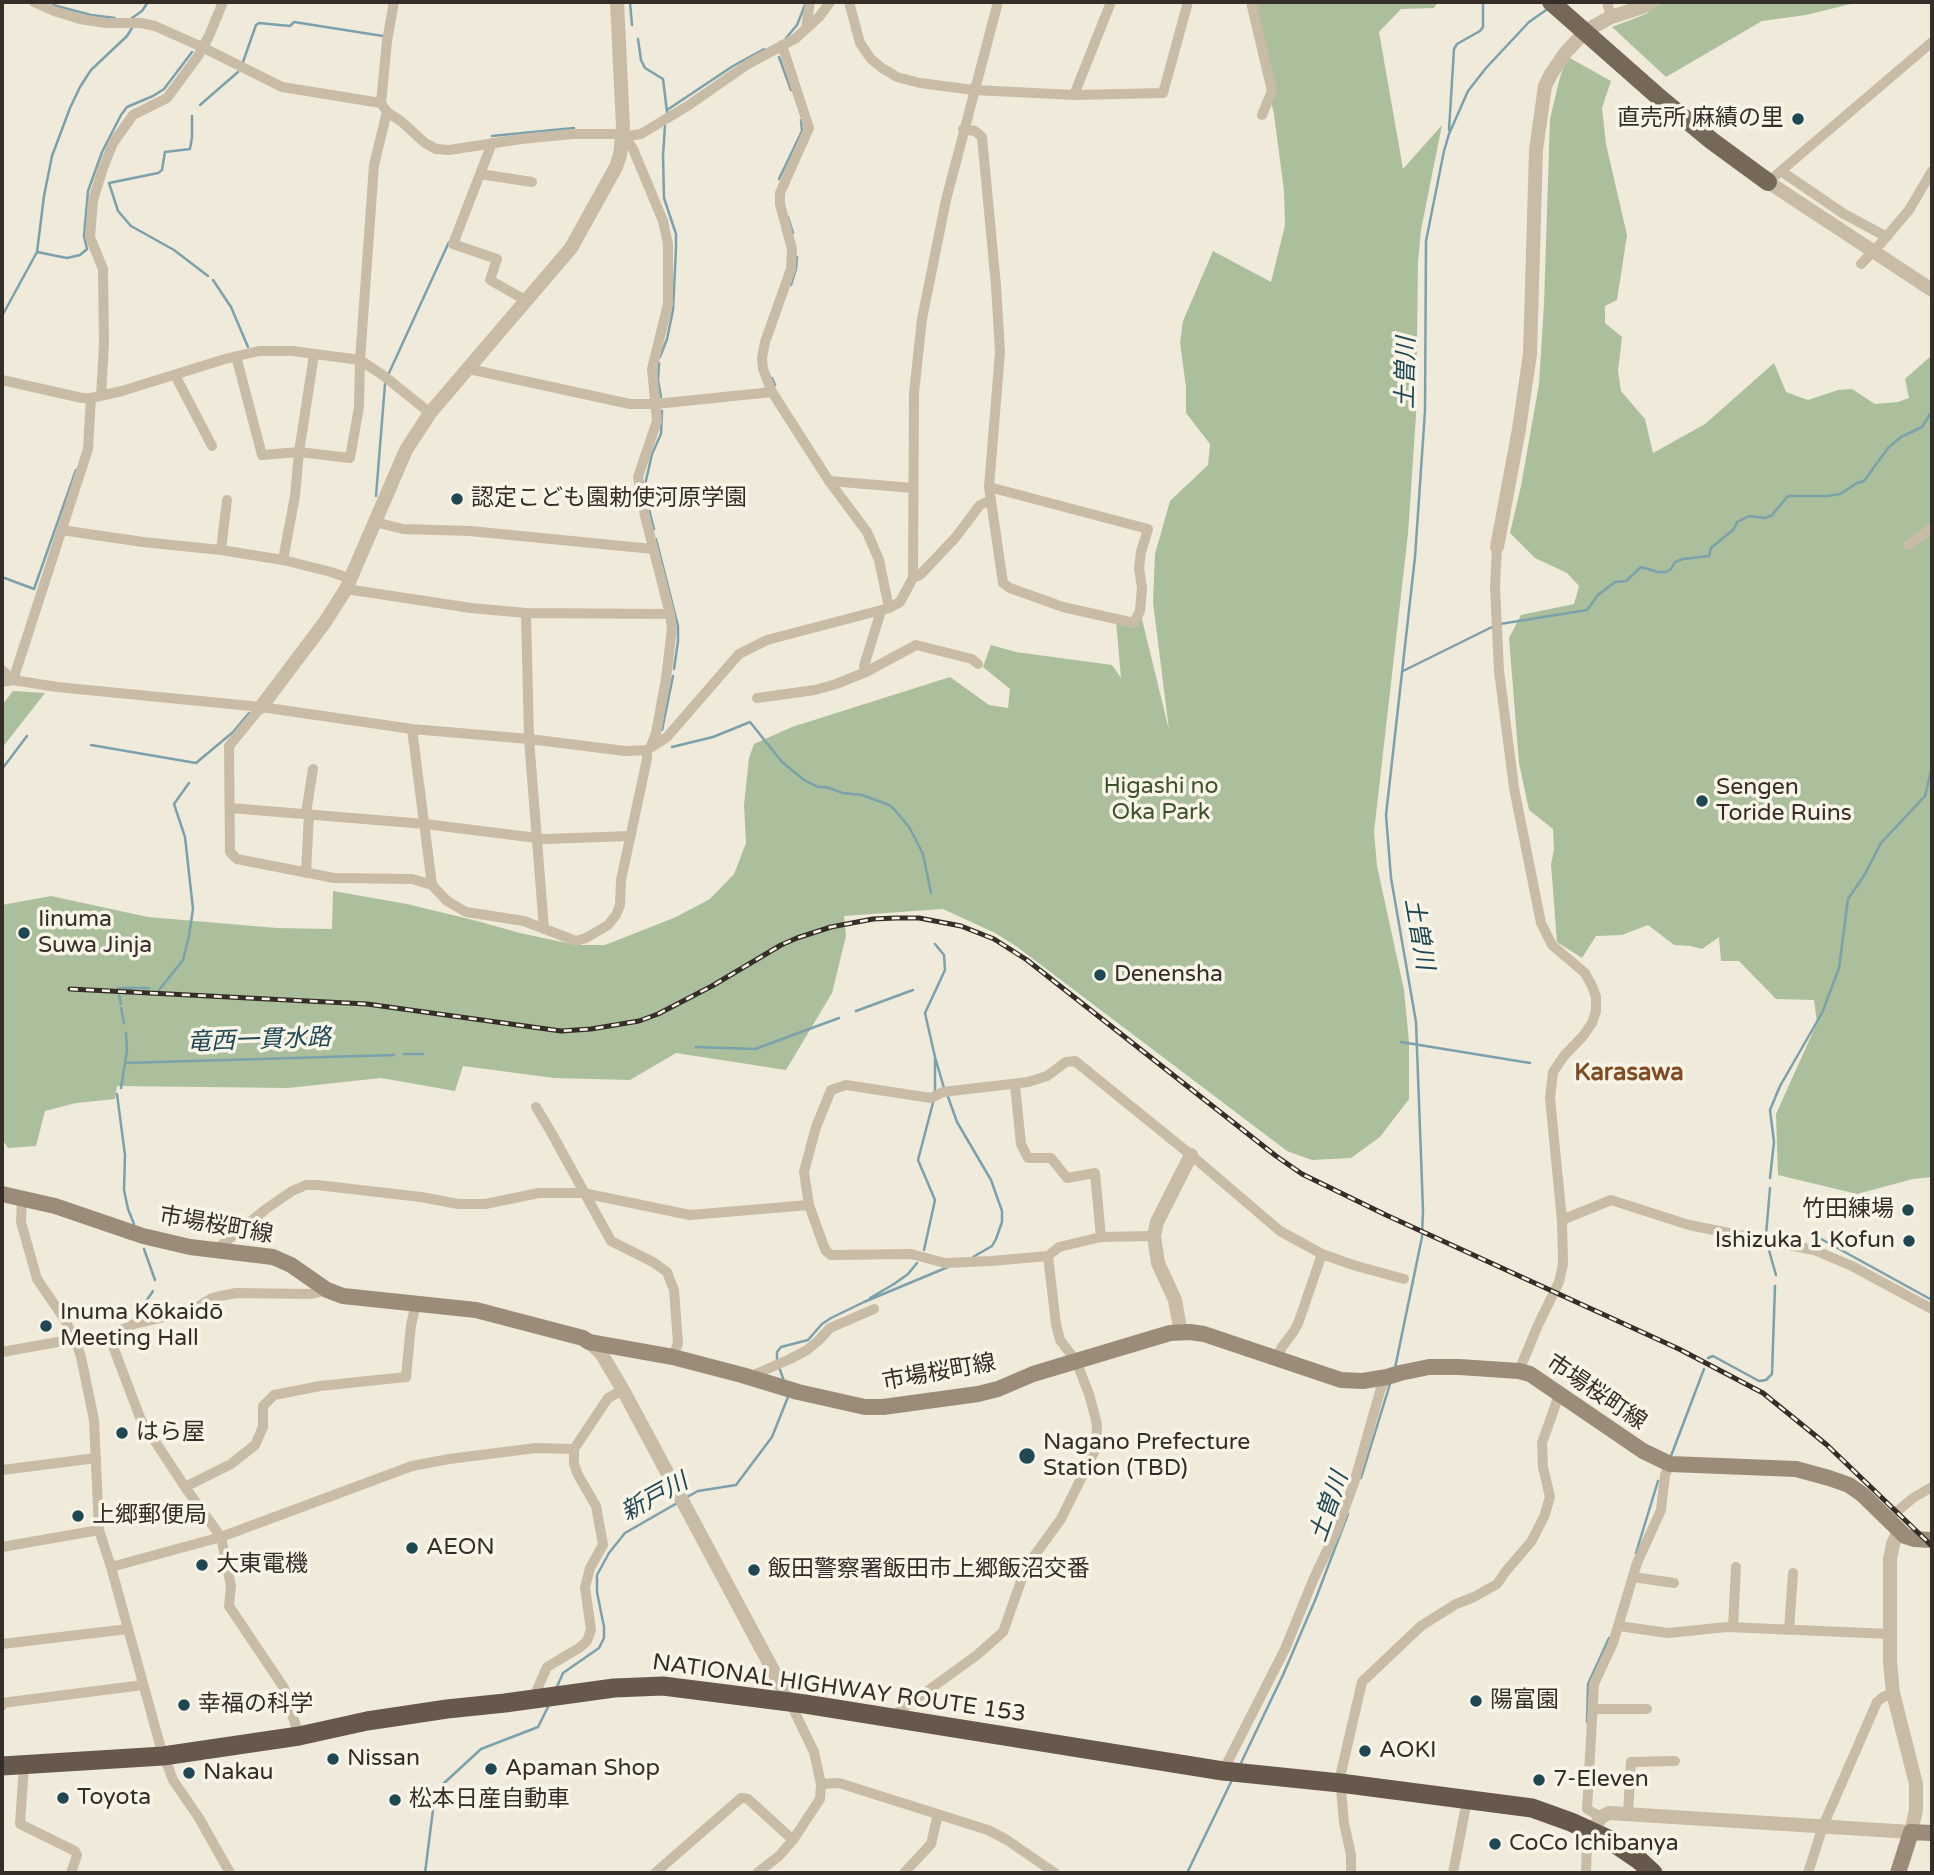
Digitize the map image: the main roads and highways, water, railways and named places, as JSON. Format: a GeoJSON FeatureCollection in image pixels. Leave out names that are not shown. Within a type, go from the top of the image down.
{"type":"FeatureCollection","features":[{"type":"Feature","properties":{"kind":"highway","name":"NATIONAL HIGHWAY ROUTE 153"},"geometry":{"type":"LineString","coordinates":[[2,1766],[163,1756],[299,1736],[367,1721],[614,1688],[663,1686],[790,1702],[1231,1772],[1531,1808],[1597,1824],[1618,1846],[1653,1873]]}},
{"type":"Feature","properties":{"kind":"main road"},"geometry":{"type":"LineString","coordinates":[[1550,2],[1713,141],[1774,176]]}},
{"type":"Feature","properties":{"kind":"main road","name":"市場桜町線"},"geometry":{"type":"LineString","coordinates":[[2,1194],[55,1206],[144,1236],[190,1247],[273,1257],[300,1270],[327,1290],[343,1296],[476,1310],[583,1338],[589,1342],[673,1357],[786,1389],[865,1407],[978,1394],[998,1389],[1033,1374],[1170,1333],[1204,1335],[1341,1380],[1363,1381],[1429,1367],[1519,1371],[1530,1374],[1643,1451],[1670,1464],[1796,1469],[1829,1478],[1849,1485],[1863,1495],[1905,1536],[1932,1540]]}},
{"type":"Feature","properties":{"kind":"main road"},"geometry":{"type":"LineString","coordinates":[[1898,1873],[1911,1832],[1932,1833]]}},
{"type":"Feature","properties":{"kind":"waterway"},"geometry":{"type":"LineString","coordinates":[[132,18],[142,11],[148,2]]}},
{"type":"Feature","properties":{"kind":"waterway"},"geometry":{"type":"LineString","coordinates":[[630,2],[632,25]]}},
{"type":"Feature","properties":{"kind":"waterway"},"geometry":{"type":"LineString","coordinates":[[1449,130],[1454,49],[1457,44],[1483,27],[1483,2]]}},
{"type":"Feature","properties":{"kind":"waterway"},"geometry":{"type":"LineString","coordinates":[[53,5],[115,18]]}},
{"type":"Feature","properties":{"kind":"waterway"},"geometry":{"type":"LineString","coordinates":[[786,38],[797,25],[805,5]]}},
{"type":"Feature","properties":{"kind":"waterway","name":"土曽川"},"geometry":{"type":"LineString","coordinates":[[1395,1368],[1422,1237],[1423,1210],[1416,1022],[1391,878],[1386,815],[1415,557],[1425,411],[1426,241],[1444,151],[1468,91],[1529,22],[1549,8]]}},
{"type":"Feature","properties":{"kind":"waterway"},"geometry":{"type":"LineString","coordinates":[[243,62],[259,23],[290,26],[294,22],[383,36]]}},
{"type":"Feature","properties":{"kind":"waterway"},"geometry":{"type":"LineString","coordinates":[[2,316],[37,252],[52,156],[70,108],[91,70],[132,28]]}},
{"type":"Feature","properties":{"kind":"waterway"},"geometry":{"type":"LineString","coordinates":[[638,39],[645,68],[663,79],[667,112]]}},
{"type":"Feature","properties":{"kind":"waterway"},"geometry":{"type":"LineString","coordinates":[[667,110],[733,66],[764,49]]}},
{"type":"Feature","properties":{"kind":"waterway"},"geometry":{"type":"LineString","coordinates":[[37,252],[67,258],[80,255],[87,249],[84,236],[88,191],[102,152],[121,115],[127,107],[164,89],[192,52]]}},
{"type":"Feature","properties":{"kind":"waterway"},"geometry":{"type":"LineString","coordinates":[[779,57],[791,90]]}},
{"type":"Feature","properties":{"kind":"waterway"},"geometry":{"type":"LineString","coordinates":[[200,105],[238,72]]}},
{"type":"Feature","properties":{"kind":"waterway"},"geometry":{"type":"LineString","coordinates":[[192,116],[190,149],[165,152],[162,170],[158,173],[109,183],[118,211],[131,226],[174,250],[208,276]]}},
{"type":"Feature","properties":{"kind":"waterway"},"geometry":{"type":"LineString","coordinates":[[779,179],[802,131],[801,120]]}},
{"type":"Feature","properties":{"kind":"waterway"},"geometry":{"type":"LineString","coordinates":[[660,357],[673,310],[676,248],[676,234],[664,198],[665,126]]}},
{"type":"Feature","properties":{"kind":"waterway"},"geometry":{"type":"LineString","coordinates":[[492,136],[574,128]]}},
{"type":"Feature","properties":{"kind":"waterway"},"geometry":{"type":"LineString","coordinates":[[788,217],[793,233]]}},
{"type":"Feature","properties":{"kind":"waterway"},"geometry":{"type":"LineString","coordinates":[[389,373],[449,242]]}},
{"type":"Feature","properties":{"kind":"waterway"},"geometry":{"type":"LineString","coordinates":[[791,285],[797,257]]}},
{"type":"Feature","properties":{"kind":"waterway"},"geometry":{"type":"LineString","coordinates":[[213,280],[231,307],[248,347]]}},
{"type":"Feature","properties":{"kind":"waterway"},"geometry":{"type":"LineString","coordinates":[[659,363],[661,397]]}},
{"type":"Feature","properties":{"kind":"waterway"},"geometry":{"type":"LineString","coordinates":[[772,378],[775,385]]}},
{"type":"Feature","properties":{"kind":"waterway"},"geometry":{"type":"LineString","coordinates":[[376,496],[385,384]]}},
{"type":"Feature","properties":{"kind":"waterway"},"geometry":{"type":"LineString","coordinates":[[645,485],[652,454],[661,434],[662,411]]}},
{"type":"Feature","properties":{"kind":"waterway"},"geometry":{"type":"LineString","coordinates":[[1500,624],[1587,610],[1598,595],[1615,582],[1626,581],[1641,567],[1666,572],[1675,562],[1683,559],[1709,556],[1711,548],[1734,529],[1737,522],[1749,516],[1765,518],[1772,515],[1788,496],[1840,494],[1864,481],[1888,448],[1901,437],[1922,427],[1932,411]]}},
{"type":"Feature","properties":{"kind":"waterway"},"geometry":{"type":"LineString","coordinates":[[2,577],[34,589],[76,470]]}},
{"type":"Feature","properties":{"kind":"waterway"},"geometry":{"type":"LineString","coordinates":[[648,505],[654,529]]}},
{"type":"Feature","properties":{"kind":"waterway"},"geometry":{"type":"LineString","coordinates":[[656,539],[678,626],[674,669]]}},
{"type":"Feature","properties":{"kind":"waterway"},"geometry":{"type":"LineString","coordinates":[[1403,671],[1494,626]]}},
{"type":"Feature","properties":{"kind":"waterway"},"geometry":{"type":"LineString","coordinates":[[662,730],[673,676]]}},
{"type":"Feature","properties":{"kind":"waterway"},"geometry":{"type":"LineString","coordinates":[[91,745],[196,763],[233,732],[249,713]]}},
{"type":"Feature","properties":{"kind":"waterway","name":"新戸川"},"geometry":{"type":"LineString","coordinates":[[672,747],[713,737],[750,722],[782,762],[804,780],[818,787],[862,795],[894,809],[909,827],[923,854],[931,893]]}},
{"type":"Feature","properties":{"kind":"waterway"},"geometry":{"type":"LineString","coordinates":[[2,769],[27,736]]}},
{"type":"Feature","properties":{"kind":"waterway"},"geometry":{"type":"LineString","coordinates":[[1770,1178],[1774,1142],[1770,1110],[1780,1086],[1822,1013],[1839,968],[1848,899],[1881,843],[1925,796],[1932,767]]}},
{"type":"Feature","properties":{"kind":"waterway"},"geometry":{"type":"LineString","coordinates":[[159,990],[183,960],[193,909],[185,837],[174,804],[189,783]]}},
{"type":"Feature","properties":{"kind":"waterway","name":"新戸川"},"geometry":{"type":"LineString","coordinates":[[935,944],[944,955],[945,970],[925,1013],[935,1057],[935,1093]]}},
{"type":"Feature","properties":{"kind":"waterway"},"geometry":{"type":"LineString","coordinates":[[118,988],[149,988]]}},
{"type":"Feature","properties":{"kind":"waterway","name":"竜西一貫水路"},"geometry":{"type":"LineString","coordinates":[[856,1011],[913,990]]}},
{"type":"Feature","properties":{"kind":"waterway"},"geometry":{"type":"LineString","coordinates":[[119,995],[121,1004]]}},
{"type":"Feature","properties":{"kind":"waterway"},"geometry":{"type":"LineString","coordinates":[[121,1008],[124,1023]]}},
{"type":"Feature","properties":{"kind":"waterway","name":"竜西一貫水路"},"geometry":{"type":"LineString","coordinates":[[696,1047],[755,1049],[839,1018]]}},
{"type":"Feature","properties":{"kind":"waterway","name":"竜西一貫水路"},"geometry":{"type":"LineString","coordinates":[[121,1088],[127,1051],[126,1033]]}},
{"type":"Feature","properties":{"kind":"waterway","name":"竜西一貫水路"},"geometry":{"type":"LineString","coordinates":[[1401,1042],[1530,1063]]}},
{"type":"Feature","properties":{"kind":"waterway","name":"竜西一貫水路"},"geometry":{"type":"LineString","coordinates":[[404,1054],[423,1054]]}},
{"type":"Feature","properties":{"kind":"waterway","name":"竜西一貫水路"},"geometry":{"type":"LineString","coordinates":[[125,1063],[394,1055]]}},
{"type":"Feature","properties":{"kind":"waterway","name":"新戸川"},"geometry":{"type":"LineString","coordinates":[[935,1057],[944,1088]]}},
{"type":"Feature","properties":{"kind":"waterway"},"geometry":{"type":"LineString","coordinates":[[117,1094],[125,1155],[124,1190],[134,1224]]}},
{"type":"Feature","properties":{"kind":"waterway"},"geometry":{"type":"LineString","coordinates":[[947,1094],[957,1122],[991,1180],[1002,1211],[1002,1222],[992,1246],[973,1257]]}},
{"type":"Feature","properties":{"kind":"waterway","name":"新戸川"},"geometry":{"type":"LineString","coordinates":[[924,1250],[935,1200],[918,1160],[934,1099]]}},
{"type":"Feature","properties":{"kind":"waterway","name":"竜西一貫水路"},"geometry":{"type":"LineString","coordinates":[[1766,1235],[1770,1188]]}},
{"type":"Feature","properties":{"kind":"waterway","name":"竜西一貫水路"},"geometry":{"type":"LineString","coordinates":[[1812,1234],[1932,1300]]}},
{"type":"Feature","properties":{"kind":"waterway"},"geometry":{"type":"LineString","coordinates":[[1768,1247],[1776,1275]]}},
{"type":"Feature","properties":{"kind":"waterway"},"geometry":{"type":"LineString","coordinates":[[144,1249],[155,1280]]}},
{"type":"Feature","properties":{"kind":"waterway","name":"新戸川"},"geometry":{"type":"LineString","coordinates":[[870,1298],[908,1274],[917,1263]]}},
{"type":"Feature","properties":{"kind":"waterway"},"geometry":{"type":"LineString","coordinates":[[864,1302],[948,1267]]}},
{"type":"Feature","properties":{"kind":"waterway"},"geometry":{"type":"LineString","coordinates":[[1708,1358],[1713,1356],[1759,1381],[1766,1380],[1772,1374],[1775,1286]]}},
{"type":"Feature","properties":{"kind":"waterway"},"geometry":{"type":"LineString","coordinates":[[134,1319],[153,1291]]}},
{"type":"Feature","properties":{"kind":"waterway","name":"新戸川"},"geometry":{"type":"LineString","coordinates":[[777,1361],[777,1352],[781,1347],[808,1340],[822,1324],[864,1302]]}},
{"type":"Feature","properties":{"kind":"waterway","name":"新戸川"},"geometry":{"type":"LineString","coordinates":[[779,1367],[784,1381]]}},
{"type":"Feature","properties":{"kind":"waterway"},"geometry":{"type":"LineString","coordinates":[[1671,1456],[1704,1369]]}},
{"type":"Feature","properties":{"kind":"waterway","name":"土曽川"},"geometry":{"type":"LineString","coordinates":[[1361,1478],[1390,1384]]}},
{"type":"Feature","properties":{"kind":"waterway","name":"新戸川"},"geometry":{"type":"LineString","coordinates":[[687,1497],[698,1491],[736,1485],[772,1437],[788,1397]]}},
{"type":"Feature","properties":{"kind":"waterway"},"geometry":{"type":"LineString","coordinates":[[1636,1553],[1658,1481]]}},
{"type":"Feature","properties":{"kind":"waterway","name":"新戸川"},"geometry":{"type":"LineString","coordinates":[[556,1689],[563,1673],[599,1648],[604,1638],[597,1575],[609,1553],[625,1533],[679,1502]]}},
{"type":"Feature","properties":{"kind":"waterway","name":"土曽川"},"geometry":{"type":"LineString","coordinates":[[1240,1765],[1283,1675],[1348,1514]]}},
{"type":"Feature","properties":{"kind":"waterway"},"geometry":{"type":"LineString","coordinates":[[1587,1722],[1588,1684],[1609,1638]]}},
{"type":"Feature","properties":{"kind":"waterway","name":"新戸川"},"geometry":{"type":"LineString","coordinates":[[425,1873],[434,1802],[442,1785],[481,1749],[538,1727],[549,1705]]}},
{"type":"Feature","properties":{"kind":"waterway","name":"土曽川"},"geometry":{"type":"LineString","coordinates":[[1187,1873],[1232,1780]]}},
{"type":"Feature","properties":{"kind":"railway"},"geometry":{"type":"LineString","coordinates":[[70,989],[367,1004],[561,1031],[591,1029],[639,1021],[658,1014],[781,945],[831,927],[873,919],[896,918],[919,918],[961,926],[994,939],[1027,960],[1302,1174],[1679,1349],[1763,1393],[1827,1445],[1932,1546]]}},
{"type":"Feature","properties":{"kind":"place","name":"直売所 麻績の里"},"geometry":{"type":"Point","coordinates":[1798,119]}},
{"type":"Feature","properties":{"kind":"place","name":"認定こども園勅使河原学園"},"geometry":{"type":"Point","coordinates":[457,499]}},
{"type":"Feature","properties":{"kind":"place","name":"Sengen Toride Ruins"},"geometry":{"type":"Point","coordinates":[1702,801]}},
{"type":"Feature","properties":{"kind":"place","name":"Iinuma Suwa Jinja"},"geometry":{"type":"Point","coordinates":[24,933]}},
{"type":"Feature","properties":{"kind":"place","name":"Denensha"},"geometry":{"type":"Point","coordinates":[1100,975]}},
{"type":"Feature","properties":{"kind":"place","name":"竹田練場"},"geometry":{"type":"Point","coordinates":[1908,1210]}},
{"type":"Feature","properties":{"kind":"place","name":"Ishizuka 1 Kofun"},"geometry":{"type":"Point","coordinates":[1909,1241]}},
{"type":"Feature","properties":{"kind":"place","name":"Inuma Kōkaidō Meeting Hall"},"geometry":{"type":"Point","coordinates":[46,1326]}},
{"type":"Feature","properties":{"kind":"place","name":"はら屋"},"geometry":{"type":"Point","coordinates":[122,1433]}},
{"type":"Feature","properties":{"kind":"place","name":"Nagano Prefecture Station (TBD)"},"geometry":{"type":"Point","coordinates":[1027,1456]}},
{"type":"Feature","properties":{"kind":"place","name":"上郷郵便局"},"geometry":{"type":"Point","coordinates":[78,1516]}},
{"type":"Feature","properties":{"kind":"place","name":"AEON"},"geometry":{"type":"Point","coordinates":[412,1548]}},
{"type":"Feature","properties":{"kind":"place","name":"大東電機"},"geometry":{"type":"Point","coordinates":[202,1565]}},
{"type":"Feature","properties":{"kind":"place","name":"飯田警察署飯田市上郷飯沼交番"},"geometry":{"type":"Point","coordinates":[754,1570]}},
{"type":"Feature","properties":{"kind":"place","name":"陽富園"},"geometry":{"type":"Point","coordinates":[1476,1701]}},
{"type":"Feature","properties":{"kind":"place","name":"幸福の科学"},"geometry":{"type":"Point","coordinates":[184,1705]}},
{"type":"Feature","properties":{"kind":"place","name":"AOKI"},"geometry":{"type":"Point","coordinates":[1365,1751]}},
{"type":"Feature","properties":{"kind":"place","name":"Nissan"},"geometry":{"type":"Point","coordinates":[333,1759]}},
{"type":"Feature","properties":{"kind":"place","name":"Apaman Shop"},"geometry":{"type":"Point","coordinates":[491,1769]}},
{"type":"Feature","properties":{"kind":"place","name":"Nakau"},"geometry":{"type":"Point","coordinates":[189,1773]}},
{"type":"Feature","properties":{"kind":"place","name":"7-Eleven"},"geometry":{"type":"Point","coordinates":[1539,1780]}},
{"type":"Feature","properties":{"kind":"place","name":"Toyota"},"geometry":{"type":"Point","coordinates":[63,1798]}},
{"type":"Feature","properties":{"kind":"place","name":"松本日産自動車"},"geometry":{"type":"Point","coordinates":[395,1800]}},
{"type":"Feature","properties":{"kind":"place","name":"CoCo Ichibanya"},"geometry":{"type":"Point","coordinates":[1495,1844]}},
{"type":"Feature","properties":{"kind":"district","name":"Karasawa"},"geometry":{"type":"Point","coordinates":[1629,1074]}},
{"type":"Feature","properties":{"kind":"park label","name":"Higashi no Oka Park"},"geometry":{"type":"Point","coordinates":[1161,800]}}]}
